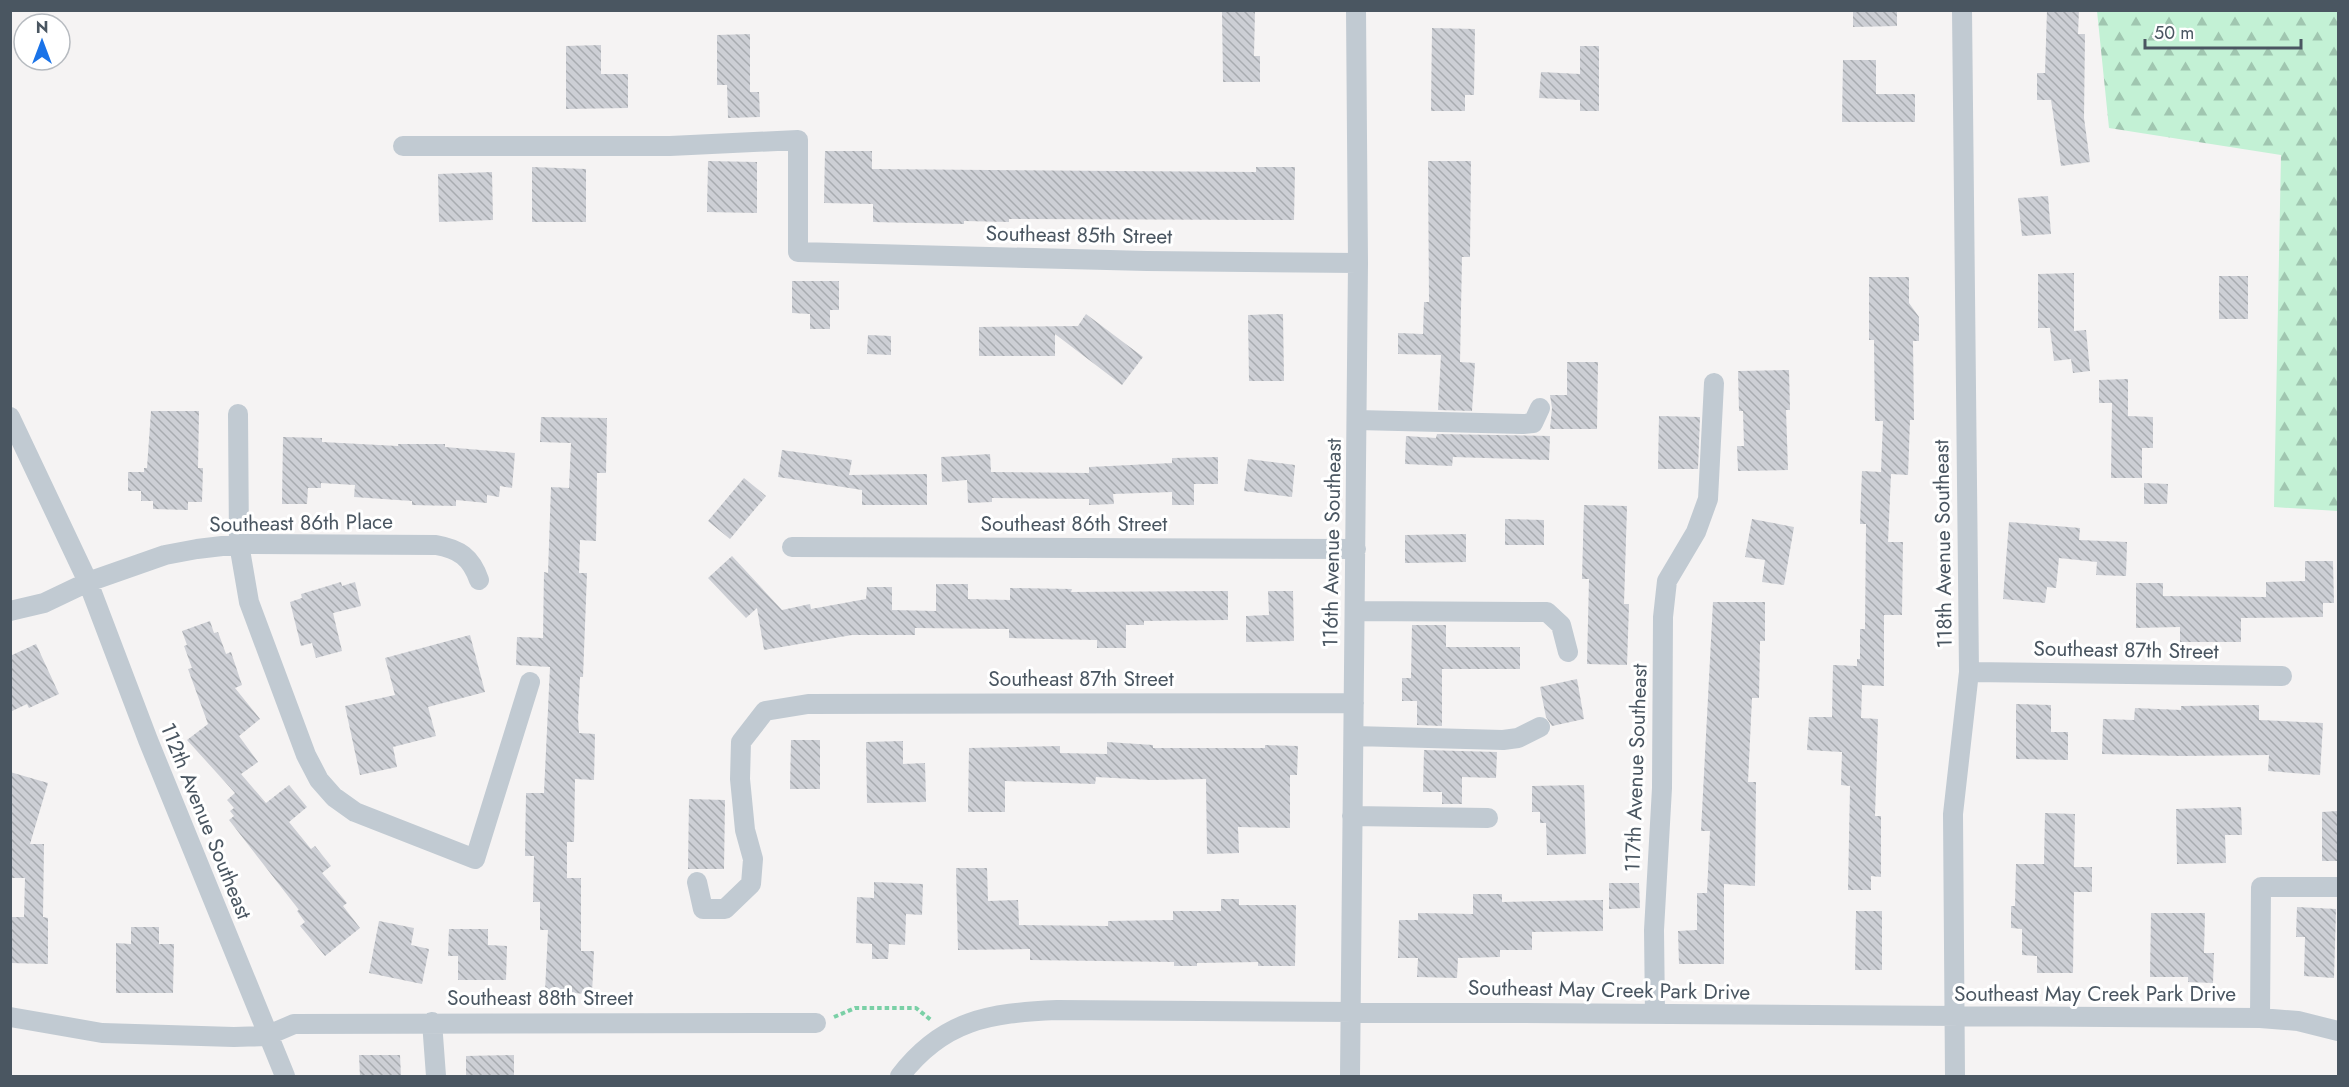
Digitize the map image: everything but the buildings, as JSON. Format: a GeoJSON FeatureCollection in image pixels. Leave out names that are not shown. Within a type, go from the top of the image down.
{"type":"FeatureCollection","features":[{"type":"Feature","properties":{"kind":"street","name":"116th Avenue Southeast"},"geometry":{"type":"LineString","coordinates":[[1350,1077],[1358,263],[1356,10]]}},
{"type":"Feature","properties":{"kind":"street","name":"118th Avenue Southeast"},"geometry":{"type":"LineString","coordinates":[[1955,1077],[1953,814],[1969,672],[1962,10]]}},
{"type":"Feature","properties":{"kind":"street","name":"Southeast 85th Street"},"geometry":{"type":"LineString","coordinates":[[403,146],[670,146],[798,140],[798,252],[1147,261],[1358,263]]}},
{"type":"Feature","properties":{"kind":"street","name":"117th Avenue Southeast"},"geometry":{"type":"LineString","coordinates":[[1655,1014],[1654,930],[1662,788],[1663,617],[1667,582],[1696,532],[1708,499],[1714,383]]}},
{"type":"Feature","properties":{"kind":"street"},"geometry":{"type":"LineString","coordinates":[[1357,420],[1523,424],[1533,423],[1540,408]]}},
{"type":"Feature","properties":{"kind":"street"},"geometry":{"type":"LineString","coordinates":[[238,414],[239,544],[249,602],[306,755],[319,780],[334,797],[355,812],[432,839],[476,859],[530,682]]}},
{"type":"Feature","properties":{"kind":"street","name":"112th Avenue Southeast"},"geometry":{"type":"LineString","coordinates":[[10,417],[88,582],[266,1036],[285,1077]]}},
{"type":"Feature","properties":{"kind":"street","name":"Southeast 86th Place"},"geometry":{"type":"LineString","coordinates":[[10,611],[44,603],[88,582],[165,555],[239,544],[436,545],[452,548],[466,555],[474,566],[479,580]]}},
{"type":"Feature","properties":{"kind":"street","name":"Southeast 86th Street"},"geometry":{"type":"LineString","coordinates":[[792,547],[1356,549]]}},
{"type":"Feature","properties":{"kind":"street"},"geometry":{"type":"LineString","coordinates":[[1355,611],[1547,612],[1561,625],[1568,652]]}},
{"type":"Feature","properties":{"kind":"street","name":"Southeast 87th Street"},"geometry":{"type":"LineString","coordinates":[[1969,672],[2282,676]]}},
{"type":"Feature","properties":{"kind":"street","name":"Southeast 87th Street"},"geometry":{"type":"LineString","coordinates":[[697,882],[703,909],[725,909],[751,884],[753,859],[744,820],[740,779],[741,742],[765,711],[808,704],[1354,703]]}},
{"type":"Feature","properties":{"kind":"street"},"geometry":{"type":"LineString","coordinates":[[1353,736],[1503,741],[1518,738],[1540,727]]}},
{"type":"Feature","properties":{"kind":"street"},"geometry":{"type":"LineString","coordinates":[[1352,816],[1488,818]]}},
{"type":"Feature","properties":{"kind":"street"},"geometry":{"type":"LineString","coordinates":[[2260,1018],[2261,887],[2338,887]]}},
{"type":"Feature","properties":{"kind":"street","name":"Southeast May Creek Park Drive"},"geometry":{"type":"LineString","coordinates":[[900,1077],[916,1055],[947,1033],[976,1018],[1025,1011],[1350,1011],[2260,1018],[2298,1021],[2338,1031]]}},
{"type":"Feature","properties":{"kind":"street"},"geometry":{"type":"LineString","coordinates":[[10,1017],[102,1033],[266,1036]]}},
{"type":"Feature","properties":{"kind":"street"},"geometry":{"type":"LineString","coordinates":[[432,1022],[436,1077]]}},
{"type":"Feature","properties":{"kind":"street","name":"Southeast 88th Street"},"geometry":{"type":"LineString","coordinates":[[266,1036],[294,1024],[816,1023]]}},
{"type":"Feature","properties":{"kind":"path"},"geometry":{"type":"LineString","coordinates":[[816,1023],[855,1008],[916,1008],[947,1033]]}},
{"type":"Feature","properties":{"kind":"green space"},"geometry":{"type":"Polygon","coordinates":[[[2097,11],[2338,11],[2338,511],[2274,507],[2281,155],[2109,128],[2097,11]]]}}]}
